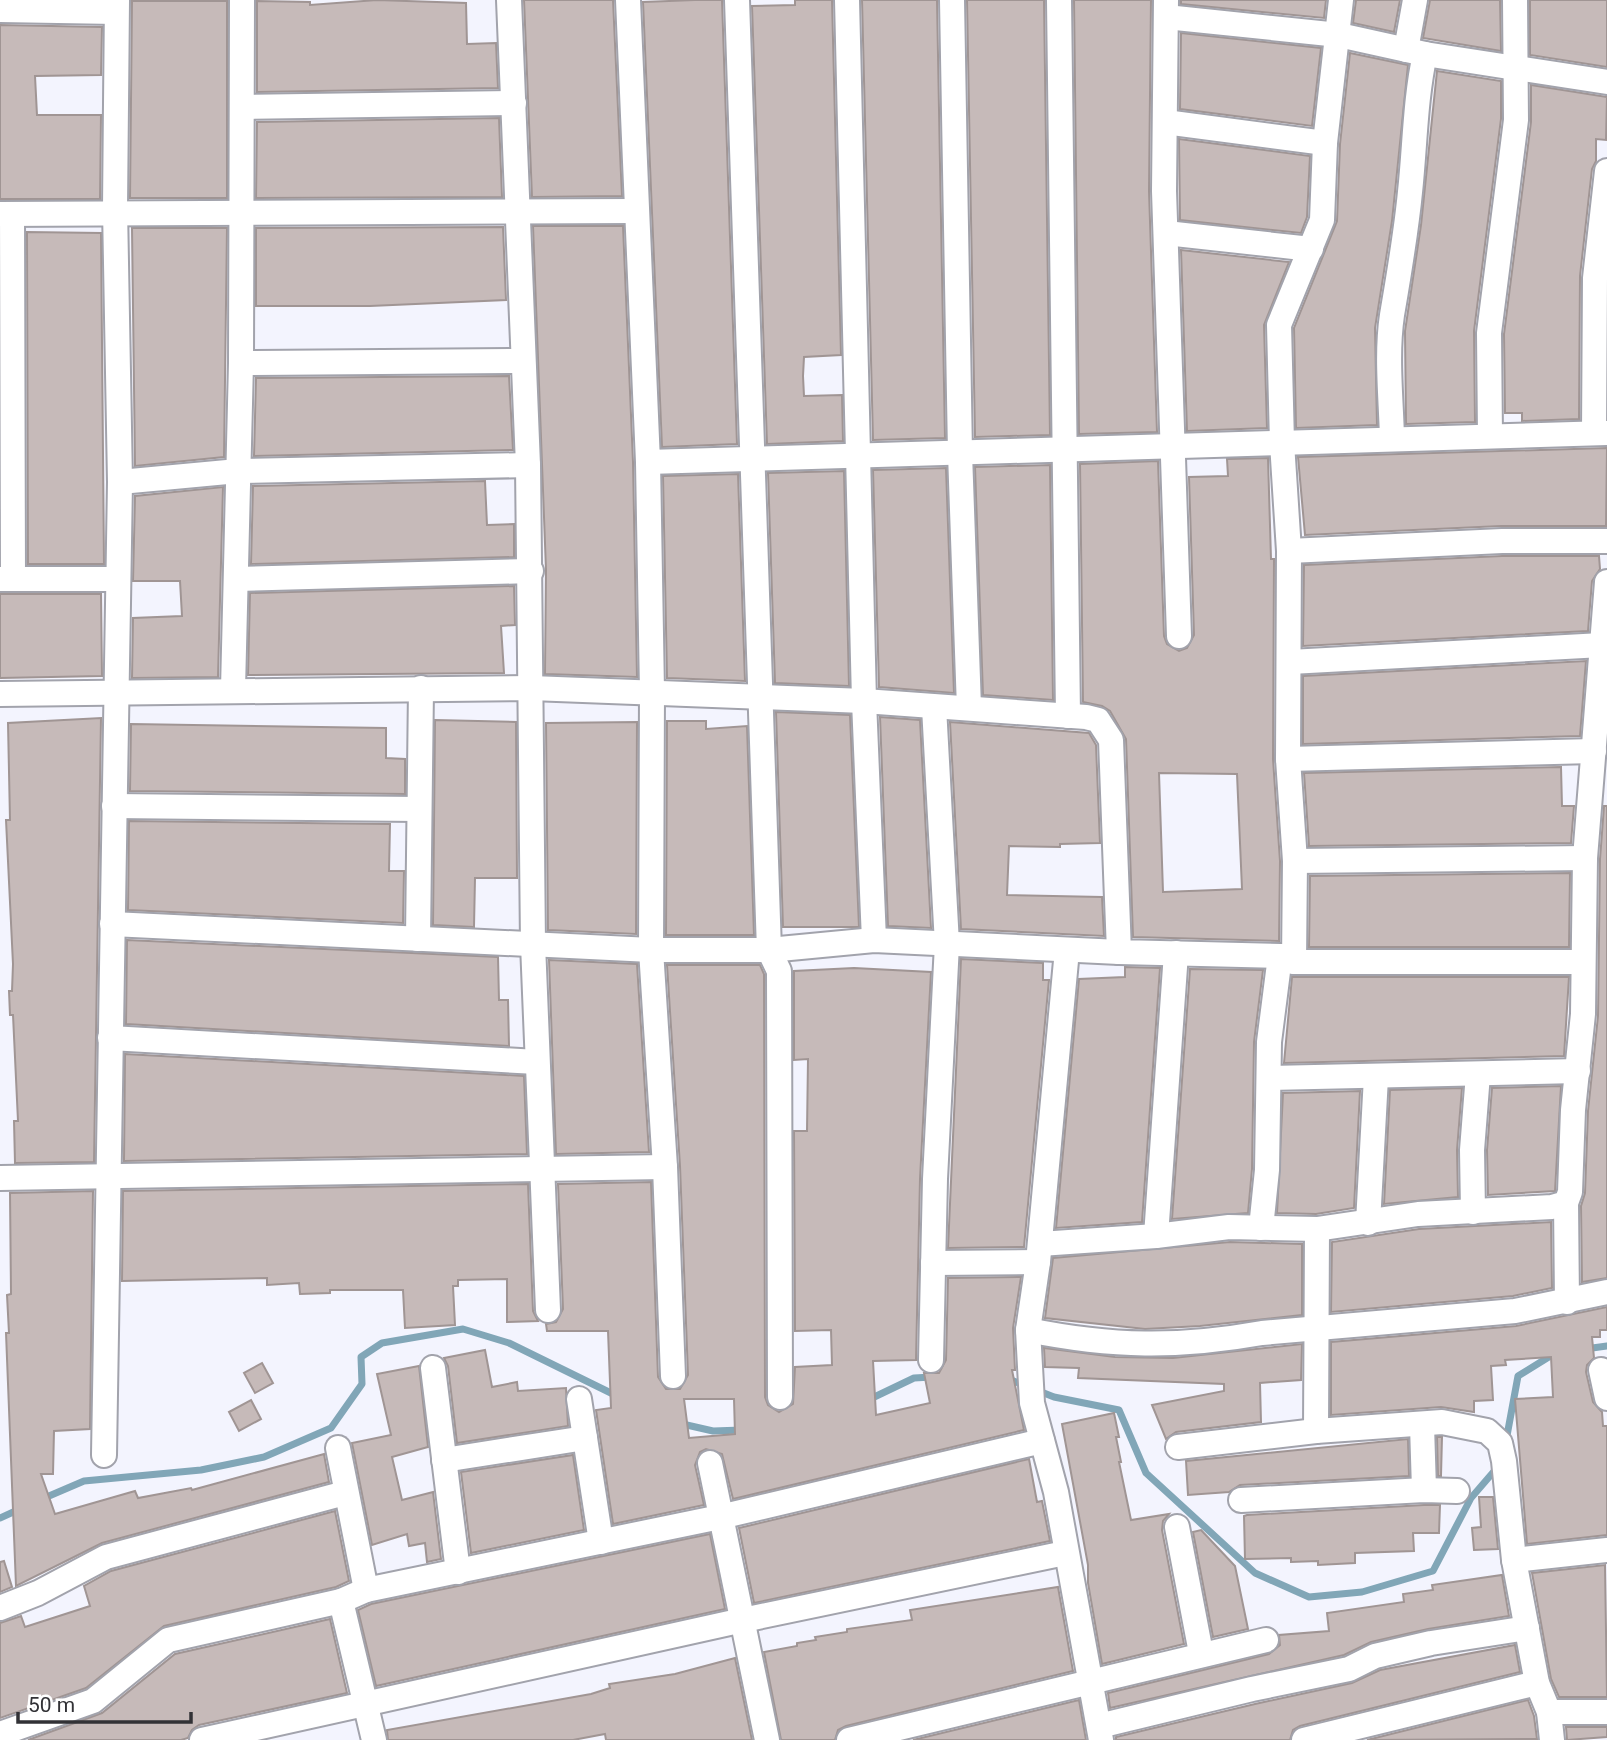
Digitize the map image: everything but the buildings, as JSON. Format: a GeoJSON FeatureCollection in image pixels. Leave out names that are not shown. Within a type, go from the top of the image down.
{"type":"FeatureCollection","features":[{"type":"Feature","properties":{"kind":"street"},"geometry":{"type":"LineString","coordinates":[[233,689],[241,363],[242,0]]}},
{"type":"Feature","properties":{"kind":"street"},"geometry":{"type":"LineString","coordinates":[[509,0],[515,211],[528,465],[533,944],[540,1169],[548,1310]]}},
{"type":"Feature","properties":{"kind":"street"},"geometry":{"type":"LineString","coordinates":[[628,0],[635,211],[648,462],[652,691],[651,950],[665,1167],[673,1377]]}},
{"type":"Feature","properties":{"kind":"street"},"geometry":{"type":"LineString","coordinates":[[737,0],[769,950],[779,971],[780,1396]]}},
{"type":"Feature","properties":{"kind":"street"},"geometry":{"type":"LineString","coordinates":[[846,0],[864,701],[874,940]]}},
{"type":"Feature","properties":{"kind":"street"},"geometry":{"type":"LineString","coordinates":[[952,0],[960,453],[969,708]]}},
{"type":"Feature","properties":{"kind":"street"},"geometry":{"type":"LineString","coordinates":[[1059,0],[1067,447],[1068,716]]}},
{"type":"Feature","properties":{"kind":"street"},"geometry":{"type":"LineString","coordinates":[[1261,1228],[1267,1170],[1269,1042],[1287,959],[1295,861],[1288,759],[1289,551],[1282,443],[1279,325],[1322,220],[1325,143],[1341,0]]}},
{"type":"Feature","properties":{"kind":"street"},"geometry":{"type":"LineString","coordinates":[[1392,438],[1392,314],[1402,270],[1418,120],[1415,0]]}},
{"type":"Feature","properties":{"kind":"street"},"geometry":{"type":"LineString","coordinates":[[1490,436],[1489,333],[1516,120],[1515,0]]}},
{"type":"Feature","properties":{"kind":"street"},"geometry":{"type":"LineString","coordinates":[[0,10],[116,6],[115,214],[120,482],[116,579],[104,1455]]}},
{"type":"Feature","properties":{"kind":"street"},"geometry":{"type":"LineString","coordinates":[[1180,636],[1166,233],[1166,8],[1607,82]]}},
{"type":"Feature","properties":{"kind":"street"},"geometry":{"type":"LineString","coordinates":[[243,107],[514,103]]}},
{"type":"Feature","properties":{"kind":"street"},"geometry":{"type":"LineString","coordinates":[[1165,122],[1325,143]]}},
{"type":"Feature","properties":{"kind":"street"},"geometry":{"type":"LineString","coordinates":[[648,462],[960,453],[1067,447],[1601,433],[1595,278],[1607,171]]}},
{"type":"Feature","properties":{"kind":"street"},"geometry":{"type":"LineString","coordinates":[[116,579],[6,579],[6,214],[635,211]]}},
{"type":"Feature","properties":{"kind":"street"},"geometry":{"type":"LineString","coordinates":[[1166,233],[1311,249]]}},
{"type":"Feature","properties":{"kind":"street"},"geometry":{"type":"LineString","coordinates":[[241,363],[523,360]]}},
{"type":"Feature","properties":{"kind":"street"},"geometry":{"type":"LineString","coordinates":[[120,482],[238,471],[528,465]]}},
{"type":"Feature","properties":{"kind":"street"},"geometry":{"type":"LineString","coordinates":[[1289,551],[1502,541],[1607,541]]}},
{"type":"Feature","properties":{"kind":"street"},"geometry":{"type":"LineString","coordinates":[[236,579],[531,571]]}},
{"type":"Feature","properties":{"kind":"street"},"geometry":{"type":"LineString","coordinates":[[1567,1302],[1566,1203],[1570,1192],[1573,1110],[1583,1014],[1586,858],[1607,582]]}},
{"type":"Feature","properties":{"kind":"street"},"geometry":{"type":"LineString","coordinates":[[1290,662],[1602,645]]}},
{"type":"Feature","properties":{"kind":"street"},"geometry":{"type":"LineString","coordinates":[[418,939],[421,688]]}},
{"type":"Feature","properties":{"kind":"street"},"geometry":{"type":"LineString","coordinates":[[0,694],[233,689],[531,688],[864,701],[1098,720],[1111,740],[1119,952]]}},
{"type":"Feature","properties":{"kind":"street"},"geometry":{"type":"LineString","coordinates":[[931,1360],[947,944],[934,706]]}},
{"type":"Feature","properties":{"kind":"street"},"geometry":{"type":"LineString","coordinates":[[1288,759],[1594,751]]}},
{"type":"Feature","properties":{"kind":"street"},"geometry":{"type":"LineString","coordinates":[[114,806],[419,809]]}},
{"type":"Feature","properties":{"kind":"street"},"geometry":{"type":"LineString","coordinates":[[1295,861],[1586,858]]}},
{"type":"Feature","properties":{"kind":"street"},"geometry":{"type":"LineString","coordinates":[[112,924],[651,950],[769,950],[874,940],[1287,959],[1582,962]]}},
{"type":"Feature","properties":{"kind":"street"},"geometry":{"type":"LineString","coordinates":[[1067,950],[1039,1253],[1028,1330],[1032,1403],[1056,1492],[1065,1553],[1100,1733],[1252,1689],[1349,1670],[1375,1656],[1431,1643],[1527,1628]]}},
{"type":"Feature","properties":{"kind":"street"},"geometry":{"type":"LineString","coordinates":[[1156,1236],[1176,953]]}},
{"type":"Feature","properties":{"kind":"street"},"geometry":{"type":"LineString","coordinates":[[110,1038],[537,1062]]}},
{"type":"Feature","properties":{"kind":"street"},"geometry":{"type":"LineString","coordinates":[[1269,1078],[1578,1071]]}},
{"type":"Feature","properties":{"kind":"street"},"geometry":{"type":"LineString","coordinates":[[1473,1212],[1472,1150],[1478,1074]]}},
{"type":"Feature","properties":{"kind":"street"},"geometry":{"type":"LineString","coordinates":[[1368,1223],[1376,1077]]}},
{"type":"Feature","properties":{"kind":"street"},"geometry":{"type":"LineString","coordinates":[[0,1178],[665,1167]]}},
{"type":"Feature","properties":{"kind":"street"},"geometry":{"type":"LineString","coordinates":[[933,1263],[1039,1253],[1229,1227],[1317,1229],[1418,1214],[1552,1207],[1566,1203]]}},
{"type":"Feature","properties":{"kind":"street"},"geometry":{"type":"LineString","coordinates":[[1316,1431],[1317,1229]]}},
{"type":"Feature","properties":{"kind":"street"},"geometry":{"type":"LineString","coordinates":[[1028,1330],[1088,1342],[1128,1345],[1467,1316],[1567,1302],[1607,1292]]}},
{"type":"Feature","properties":{"kind":"street"},"geometry":{"type":"LineString","coordinates":[[433,1368],[457,1572]]}},
{"type":"Feature","properties":{"kind":"street"},"geometry":{"type":"LineString","coordinates":[[1601,1370],[1607,1398]]}},
{"type":"Feature","properties":{"kind":"street"},"geometry":{"type":"LineString","coordinates":[[579,1399],[601,1542]]}},
{"type":"Feature","properties":{"kind":"street"},"geometry":{"type":"LineString","coordinates":[[1178,1447],[1316,1431],[1442,1422],[1488,1431],[1500,1443],[1504,1461],[1514,1560],[1538,1683],[1549,1712],[1552,1740]]}},
{"type":"Feature","properties":{"kind":"street"},"geometry":{"type":"LineString","coordinates":[[1422,1425],[1424,1490]]}},
{"type":"Feature","properties":{"kind":"street"},"geometry":{"type":"LineString","coordinates":[[444,1460],[585,1438]]}},
{"type":"Feature","properties":{"kind":"street"},"geometry":{"type":"LineString","coordinates":[[0,1734],[93,1701],[168,1640],[341,1601],[366,1590],[720,1517],[1042,1441]]}},
{"type":"Feature","properties":{"kind":"street"},"geometry":{"type":"LineString","coordinates":[[338,1448],[366,1590]]}},
{"type":"Feature","properties":{"kind":"street"},"geometry":{"type":"LineString","coordinates":[[710,1463],[767,1740]]}},
{"type":"Feature","properties":{"kind":"street"},"geometry":{"type":"LineString","coordinates":[[1241,1500],[1424,1490],[1457,1491]]}},
{"type":"Feature","properties":{"kind":"street"},"geometry":{"type":"LineString","coordinates":[[0,1608],[38,1593],[106,1557],[345,1493]]}},
{"type":"Feature","properties":{"kind":"street"},"geometry":{"type":"LineString","coordinates":[[1177,1527],[1201,1653]]}},
{"type":"Feature","properties":{"kind":"street"},"geometry":{"type":"LineString","coordinates":[[1514,1560],[1607,1550]]}},
{"type":"Feature","properties":{"kind":"street"},"geometry":{"type":"LineString","coordinates":[[202,1740],[743,1620],[1065,1553]]}},
{"type":"Feature","properties":{"kind":"street"},"geometry":{"type":"LineString","coordinates":[[341,1601],[374,1740]]}},
{"type":"Feature","properties":{"kind":"street"},"geometry":{"type":"LineString","coordinates":[[849,1740],[1092,1683],[1201,1653],[1266,1640]]}},
{"type":"Feature","properties":{"kind":"street"},"geometry":{"type":"LineString","coordinates":[[1304,1740],[1538,1683]]}},
{"type":"Feature","properties":{"kind":"street"},"geometry":{"type":"LineString","coordinates":[[1549,1712],[1607,1712]]}},
{"type":"Feature","properties":{"kind":"waterway"},"geometry":{"type":"LineString","coordinates":[[42,1499],[84,1481],[201,1470],[264,1457],[331,1428],[362,1384],[361,1357],[382,1343],[463,1329],[509,1343],[617,1396]]}},
{"type":"Feature","properties":{"kind":"waterway"},"geometry":{"type":"LineString","coordinates":[[1585,1349],[1607,1346]]}},
{"type":"Feature","properties":{"kind":"waterway"},"geometry":{"type":"LineString","coordinates":[[1506,1441],[1518,1376],[1552,1355]]}},
{"type":"Feature","properties":{"kind":"waterway"},"geometry":{"type":"LineString","coordinates":[[868,1400],[914,1378],[932,1377]]}},
{"type":"Feature","properties":{"kind":"waterway"},"geometry":{"type":"LineString","coordinates":[[1006,1378],[1054,1397],[1119,1410],[1146,1473],[1255,1573],[1309,1597],[1362,1592],[1433,1571],[1471,1498],[1496,1469]]}},
{"type":"Feature","properties":{"kind":"waterway"},"geometry":{"type":"LineString","coordinates":[[678,1423],[713,1431],[742,1430]]}},
{"type":"Feature","properties":{"kind":"waterway"},"geometry":{"type":"LineString","coordinates":[[0,1518],[22,1508]]}}]}
